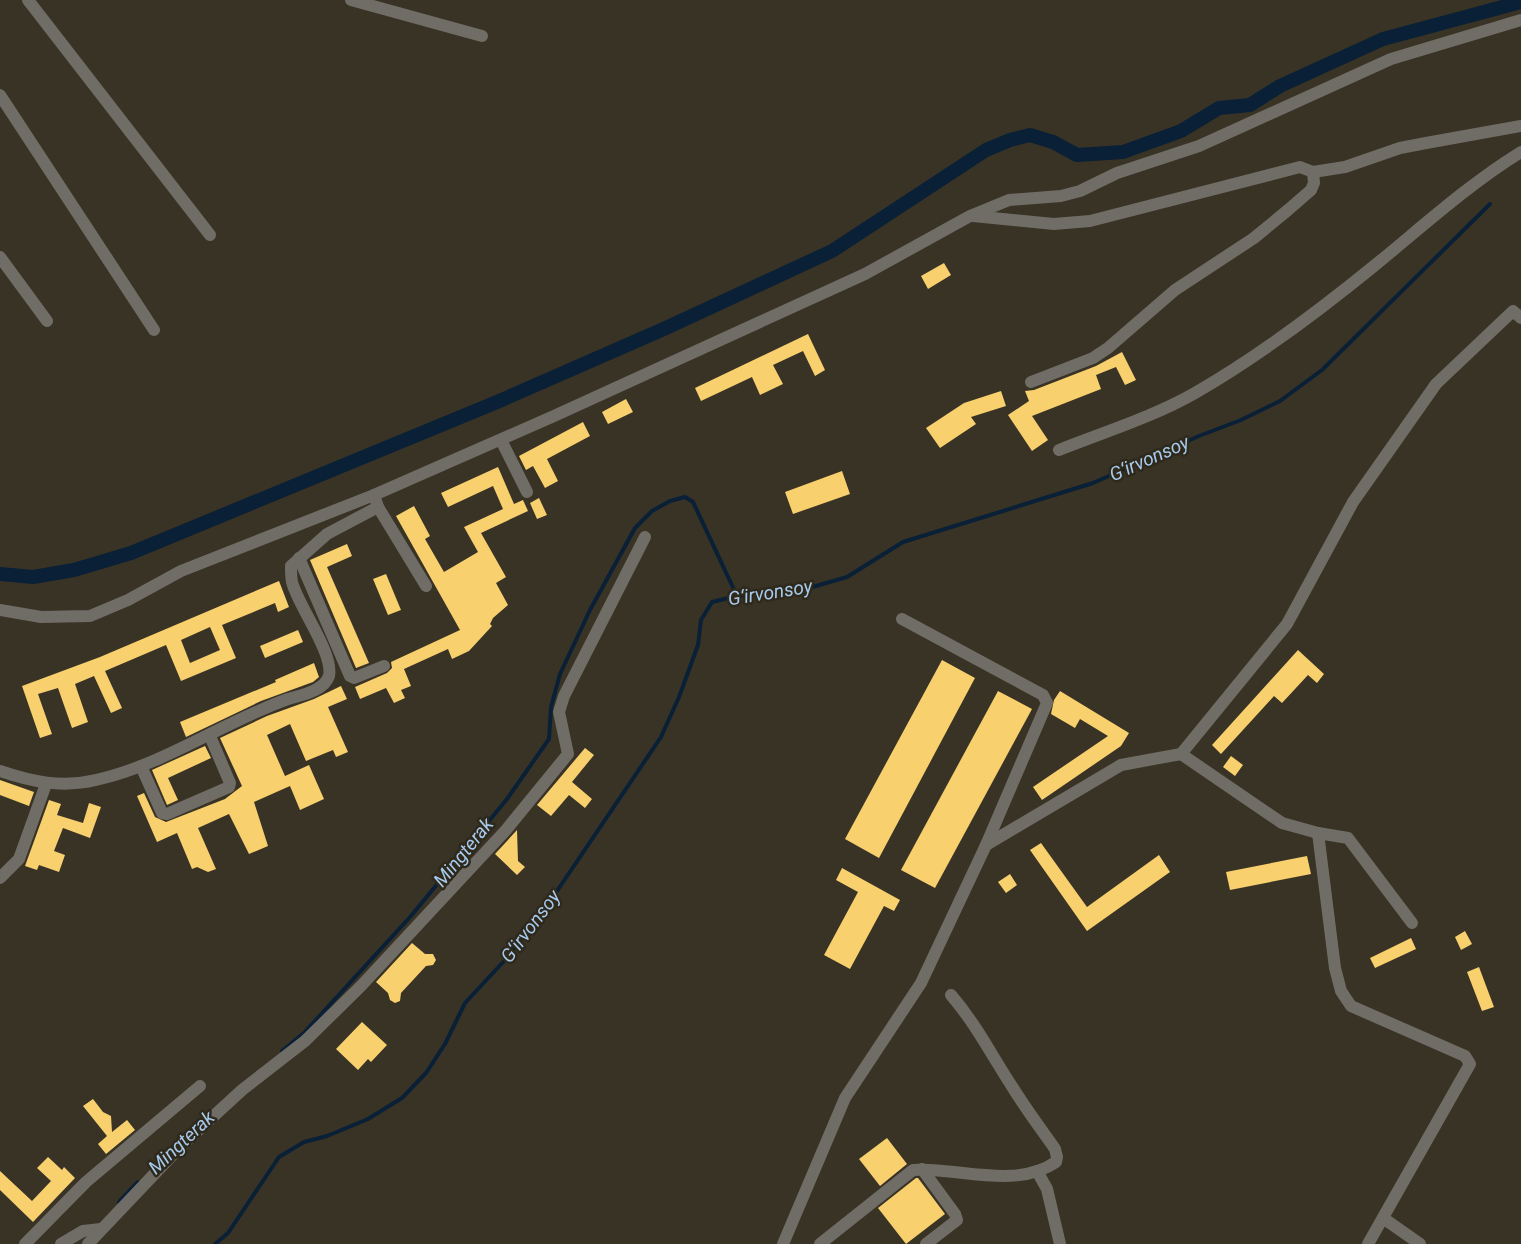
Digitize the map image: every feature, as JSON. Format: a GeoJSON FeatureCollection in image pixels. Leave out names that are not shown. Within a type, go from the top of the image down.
{"type":"FeatureCollection","features":[{"type":"Feature","properties":{"kind":"street"},"geometry":{"type":"LineString","coordinates":[[28,0],[210,235]]}},
{"type":"Feature","properties":{"kind":"street"},"geometry":{"type":"LineString","coordinates":[[351,0],[482,36]]}},
{"type":"Feature","properties":{"kind":"street"},"geometry":{"type":"LineString","coordinates":[[0,610],[41,617],[90,616],[128,600],[181,571],[374,495],[501,440],[865,274],[970,216],[1009,200],[1061,196],[1080,191],[1117,173],[1199,146],[1391,58],[1521,20]]}},
{"type":"Feature","properties":{"kind":"street"},"geometry":{"type":"LineString","coordinates":[[0,95],[154,330]]}},
{"type":"Feature","properties":{"kind":"street"},"geometry":{"type":"LineString","coordinates":[[970,216],[1054,224],[1090,222],[1300,168],[1313,172],[1345,167],[1417,144],[1521,126]]}},
{"type":"Feature","properties":{"kind":"street"},"geometry":{"type":"LineString","coordinates":[[1059,450],[1163,410],[1196,393],[1264,348],[1373,267],[1439,212],[1521,152]]}},
{"type":"Feature","properties":{"kind":"street"},"geometry":{"type":"LineString","coordinates":[[1031,382],[1093,358],[1108,348],[1175,290],[1254,238],[1288,210],[1311,190],[1314,183],[1313,172]]}},
{"type":"Feature","properties":{"kind":"street"},"geometry":{"type":"LineString","coordinates":[[0,257],[48,322]]}},
{"type":"Feature","properties":{"kind":"street"},"geometry":{"type":"LineString","coordinates":[[986,845],[1121,765],[1181,754],[1287,624],[1353,502],[1436,384],[1518,312]]}},
{"type":"Feature","properties":{"kind":"street"},"geometry":{"type":"LineString","coordinates":[[501,440],[527,492]]}},
{"type":"Feature","properties":{"kind":"street"},"geometry":{"type":"LineString","coordinates":[[374,495],[378,507],[426,586]]}},
{"type":"Feature","properties":{"kind":"street"},"geometry":{"type":"LineString","coordinates":[[0,771],[29,781],[46,784],[69,784],[96,780],[141,766],[210,736],[266,707],[315,690],[326,683],[329,674],[328,660],[292,582],[291,566],[327,534],[378,507]]}},
{"type":"Feature","properties":{"kind":"street"},"geometry":{"type":"LineString","coordinates":[[88,1244],[180,1147],[242,1090],[305,1041],[361,986],[506,830],[568,754],[560,718],[564,696],[646,538]]}},
{"type":"Feature","properties":{"kind":"street"},"geometry":{"type":"LineString","coordinates":[[299,558],[350,676],[354,678],[384,666]]}},
{"type":"Feature","properties":{"kind":"street"},"geometry":{"type":"LineString","coordinates":[[783,1244],[845,1098],[921,983],[986,845],[1047,703],[1043,695],[902,619]]}},
{"type":"Feature","properties":{"kind":"street"},"geometry":{"type":"LineString","coordinates":[[141,766],[162,813],[167,814],[229,787],[230,783],[210,736]]}},
{"type":"Feature","properties":{"kind":"street"},"geometry":{"type":"LineString","coordinates":[[1181,754],[1282,823],[1318,833],[1348,838],[1354,843],[1412,923]]}},
{"type":"Feature","properties":{"kind":"street"},"geometry":{"type":"LineString","coordinates":[[0,878],[19,859],[46,784]]}},
{"type":"Feature","properties":{"kind":"street"},"geometry":{"type":"LineString","coordinates":[[1318,833],[1335,968],[1341,991],[1351,1006],[1465,1056],[1470,1064],[1368,1244]]}},
{"type":"Feature","properties":{"kind":"street"},"geometry":{"type":"LineString","coordinates":[[820,1244],[913,1170],[922,1169],[983,1175],[1037,1171],[1056,1162],[1055,1149],[1012,1087],[992,1051],[967,1014],[951,995]]}},
{"type":"Feature","properties":{"kind":"street"},"geometry":{"type":"LineString","coordinates":[[25,1244],[86,1182],[200,1086]]}},
{"type":"Feature","properties":{"kind":"street"},"geometry":{"type":"LineString","coordinates":[[922,1169],[955,1214],[957,1220],[926,1244]]}},
{"type":"Feature","properties":{"kind":"street"},"geometry":{"type":"LineString","coordinates":[[1037,1171],[1047,1189],[1060,1244]]}},
{"type":"Feature","properties":{"kind":"street"},"geometry":{"type":"LineString","coordinates":[[1383,1218],[1420,1244]]}},
{"type":"Feature","properties":{"kind":"street"},"geometry":{"type":"LineString","coordinates":[[61,1244],[83,1231],[101,1229]]}},
{"type":"Feature","properties":{"kind":"building"},"geometry":{"type":"Polygon","coordinates":[[[944,263],[951,275],[928,289],[921,276],[944,263]]]}},
{"type":"Feature","properties":{"kind":"building"},"geometry":{"type":"Polygon","coordinates":[[[808,334],[825,370],[815,376],[803,351],[773,365],[783,384],[760,395],[752,377],[701,401],[695,388],[808,334]]]}},
{"type":"Feature","properties":{"kind":"building"},"geometry":{"type":"Polygon","coordinates":[[[1122,352],[1136,380],[1125,385],[1116,367],[1096,375],[1101,389],[1032,416],[1048,440],[1032,451],[1008,415],[1029,401],[1025,391],[1034,390],[1096,366],[1122,352]]]}},
{"type":"Feature","properties":{"kind":"building"},"geometry":{"type":"Polygon","coordinates":[[[1001,391],[1006,406],[971,417],[976,424],[940,448],[926,428],[964,403],[1001,391]]]}},
{"type":"Feature","properties":{"kind":"building"},"geometry":{"type":"Polygon","coordinates":[[[626,399],[633,412],[608,424],[602,412],[626,399]]]}},
{"type":"Feature","properties":{"kind":"building"},"geometry":{"type":"Polygon","coordinates":[[[583,422],[590,436],[547,459],[558,481],[545,488],[533,466],[526,470],[519,456],[583,422]]]}},
{"type":"Feature","properties":{"kind":"building"},"geometry":{"type":"Polygon","coordinates":[[[498,467],[514,504],[523,500],[528,511],[481,533],[506,577],[496,583],[508,605],[493,618],[490,624],[492,626],[469,651],[452,659],[448,649],[404,669],[411,686],[401,690],[405,698],[394,703],[386,688],[360,699],[355,687],[387,673],[392,668],[391,662],[460,630],[396,516],[414,506],[430,536],[425,539],[444,572],[478,552],[464,527],[503,509],[493,486],[448,507],[441,493],[498,467]]]}},
{"type":"Feature","properties":{"kind":"building"},"geometry":{"type":"Polygon","coordinates":[[[842,471],[850,494],[793,514],[785,492],[842,471]]]}},
{"type":"Feature","properties":{"kind":"building"},"geometry":{"type":"Polygon","coordinates":[[[539,498],[547,515],[537,519],[530,503],[539,498]]]}},
{"type":"Feature","properties":{"kind":"building"},"geometry":{"type":"Polygon","coordinates":[[[347,544],[352,556],[327,567],[369,663],[356,668],[310,560],[347,544]]]}},
{"type":"Feature","properties":{"kind":"building"},"geometry":{"type":"Polygon","coordinates":[[[386,574],[401,610],[388,615],[373,579],[386,574]]]}},
{"type":"Feature","properties":{"kind":"building"},"geometry":{"type":"Polygon","coordinates":[[[279,581],[289,607],[278,612],[275,603],[222,625],[236,658],[181,681],[166,645],[105,671],[122,708],[111,713],[94,676],[75,684],[88,722],[72,728],[58,688],[38,694],[52,734],[40,738],[22,686],[100,657],[279,581]],[[210,627],[181,640],[190,663],[220,650],[210,627]]]}},
{"type":"Feature","properties":{"kind":"building"},"geometry":{"type":"Polygon","coordinates":[[[298,630],[303,642],[265,658],[260,646],[298,630]]]}},
{"type":"Feature","properties":{"kind":"building"},"geometry":{"type":"Polygon","coordinates":[[[1298,650],[1324,674],[1317,683],[1308,675],[1282,703],[1274,696],[1221,754],[1212,745],[1298,650]]]}},
{"type":"Feature","properties":{"kind":"building"},"geometry":{"type":"Polygon","coordinates":[[[942,660],[975,678],[879,858],[845,839],[942,660]]]}},
{"type":"Feature","properties":{"kind":"building"},"geometry":{"type":"Polygon","coordinates":[[[314,663],[319,677],[313,682],[261,701],[186,737],[180,722],[276,682],[275,680],[314,663]]]}},
{"type":"Feature","properties":{"kind":"building"},"geometry":{"type":"Polygon","coordinates":[[[341,686],[347,699],[328,707],[348,752],[336,757],[333,750],[306,761],[290,724],[267,735],[285,776],[309,765],[324,799],[300,810],[290,786],[254,802],[268,846],[249,854],[229,814],[198,828],[216,869],[208,872],[197,867],[192,869],[177,833],[157,842],[137,796],[144,793],[155,817],[166,822],[225,799],[242,786],[220,738],[267,716],[314,699],[341,686]]]}},
{"type":"Feature","properties":{"kind":"building"},"geometry":{"type":"Polygon","coordinates":[[[998,691],[1032,709],[935,888],[901,870],[998,691]]]}},
{"type":"Feature","properties":{"kind":"building"},"geometry":{"type":"Polygon","coordinates":[[[1060,691],[1129,733],[1121,746],[1042,800],[1033,787],[1108,736],[1080,719],[1075,728],[1051,714],[1054,700],[1060,691]]]}},
{"type":"Feature","properties":{"kind":"building"},"geometry":{"type":"Polygon","coordinates":[[[205,746],[211,758],[168,778],[178,800],[167,805],[152,770],[205,746]]]}},
{"type":"Feature","properties":{"kind":"building"},"geometry":{"type":"Polygon","coordinates":[[[585,748],[594,755],[572,782],[592,799],[585,808],[569,795],[551,816],[537,805],[585,748]]]}},
{"type":"Feature","properties":{"kind":"building"},"geometry":{"type":"Polygon","coordinates":[[[1231,756],[1243,765],[1235,776],[1223,767],[1231,756]]]}},
{"type":"Feature","properties":{"kind":"building"},"geometry":{"type":"Polygon","coordinates":[[[0,780],[34,792],[29,806],[0,795],[0,780]]]}},
{"type":"Feature","properties":{"kind":"building"},"geometry":{"type":"Polygon","coordinates":[[[49,800],[61,804],[57,815],[83,823],[89,803],[101,807],[90,838],[63,828],[54,851],[65,855],[59,872],[39,865],[37,870],[25,866],[49,800]]]}},
{"type":"Feature","properties":{"kind":"building"},"geometry":{"type":"Polygon","coordinates":[[[517,830],[518,861],[525,867],[517,875],[495,854],[517,830]]]}},
{"type":"Feature","properties":{"kind":"building"},"geometry":{"type":"Polygon","coordinates":[[[1041,843],[1087,907],[1159,855],[1170,872],[1087,931],[1030,850],[1041,843]]]}},
{"type":"Feature","properties":{"kind":"building"},"geometry":{"type":"Polygon","coordinates":[[[1307,856],[1311,874],[1230,890],[1226,872],[1307,856]]]}},
{"type":"Feature","properties":{"kind":"building"},"geometry":{"type":"Polygon","coordinates":[[[842,868],[900,900],[894,911],[884,906],[850,969],[824,955],[858,892],[836,880],[842,868]]]}},
{"type":"Feature","properties":{"kind":"building"},"geometry":{"type":"Polygon","coordinates":[[[1010,874],[1017,885],[1006,893],[998,882],[1010,874]]]}},
{"type":"Feature","properties":{"kind":"building"},"geometry":{"type":"Polygon","coordinates":[[[1465,931],[1472,944],[1461,950],[1455,937],[1465,931]]]}},
{"type":"Feature","properties":{"kind":"building"},"geometry":{"type":"Polygon","coordinates":[[[1411,938],[1416,949],[1375,968],[1370,958],[1411,938]]]}},
{"type":"Feature","properties":{"kind":"building"},"geometry":{"type":"Polygon","coordinates":[[[412,943],[425,954],[433,954],[436,960],[433,965],[426,966],[401,993],[400,1001],[395,1003],[390,1000],[388,993],[376,982],[412,943]]]}},
{"type":"Feature","properties":{"kind":"building"},"geometry":{"type":"Polygon","coordinates":[[[1479,967],[1494,1007],[1482,1011],[1467,972],[1479,967]]]}},
{"type":"Feature","properties":{"kind":"building"},"geometry":{"type":"Polygon","coordinates":[[[362,1022],[387,1045],[371,1062],[368,1059],[358,1070],[336,1049],[362,1022]]]}},
{"type":"Feature","properties":{"kind":"building"},"geometry":{"type":"Polygon","coordinates":[[[93,1099],[103,1112],[111,1116],[112,1132],[127,1120],[135,1130],[106,1154],[98,1144],[107,1136],[83,1106],[93,1099]]]}},
{"type":"Feature","properties":{"kind":"building"},"geometry":{"type":"Polygon","coordinates":[[[887,1138],[907,1164],[880,1186],[859,1159],[887,1138]]]}},
{"type":"Feature","properties":{"kind":"building"},"geometry":{"type":"Polygon","coordinates":[[[48,1157],[62,1170],[64,1167],[75,1178],[33,1222],[0,1190],[0,1171],[32,1201],[51,1181],[37,1168],[48,1157]]]}},
{"type":"Feature","properties":{"kind":"building"},"geometry":{"type":"Polygon","coordinates":[[[918,1178],[945,1214],[906,1244],[878,1208],[918,1178]]]}},
{"type":"Feature","properties":{"kind":"waterway"},"geometry":{"type":"LineString","coordinates":[[0,574],[33,577],[74,570],[131,553],[497,402],[666,328],[832,251],[986,150],[1010,140],[1030,135],[1053,142],[1077,155],[1123,152],[1181,131],[1219,108],[1250,105],[1280,86],[1383,39],[1521,2]]}},
{"type":"Feature","properties":{"kind":"waterway","name":"G‘irvonsoy"},"geometry":{"type":"LineString","coordinates":[[215,1244],[228,1233],[279,1157],[304,1142],[327,1136],[368,1119],[402,1098],[426,1073],[445,1044],[465,1003],[505,960],[557,891],[661,737],[679,697],[698,645],[701,620],[712,602],[737,596],[809,588],[847,577],[903,542],[1093,483],[1199,436],[1241,420],[1280,401],[1322,370],[1490,204]]}},
{"type":"Feature","properties":{"kind":"waterway","name":"Mingterak"},"geometry":{"type":"LineString","coordinates":[[282,1051],[304,1033],[411,916],[507,799],[549,739],[551,707],[560,674],[590,610],[635,528],[652,511],[670,501],[685,497],[693,502],[737,596]]}},
{"type":"Feature","properties":{"kind":"waterway","name":"Mingterak"},"geometry":{"type":"LineString","coordinates":[[119,1202],[138,1182]]}}]}
